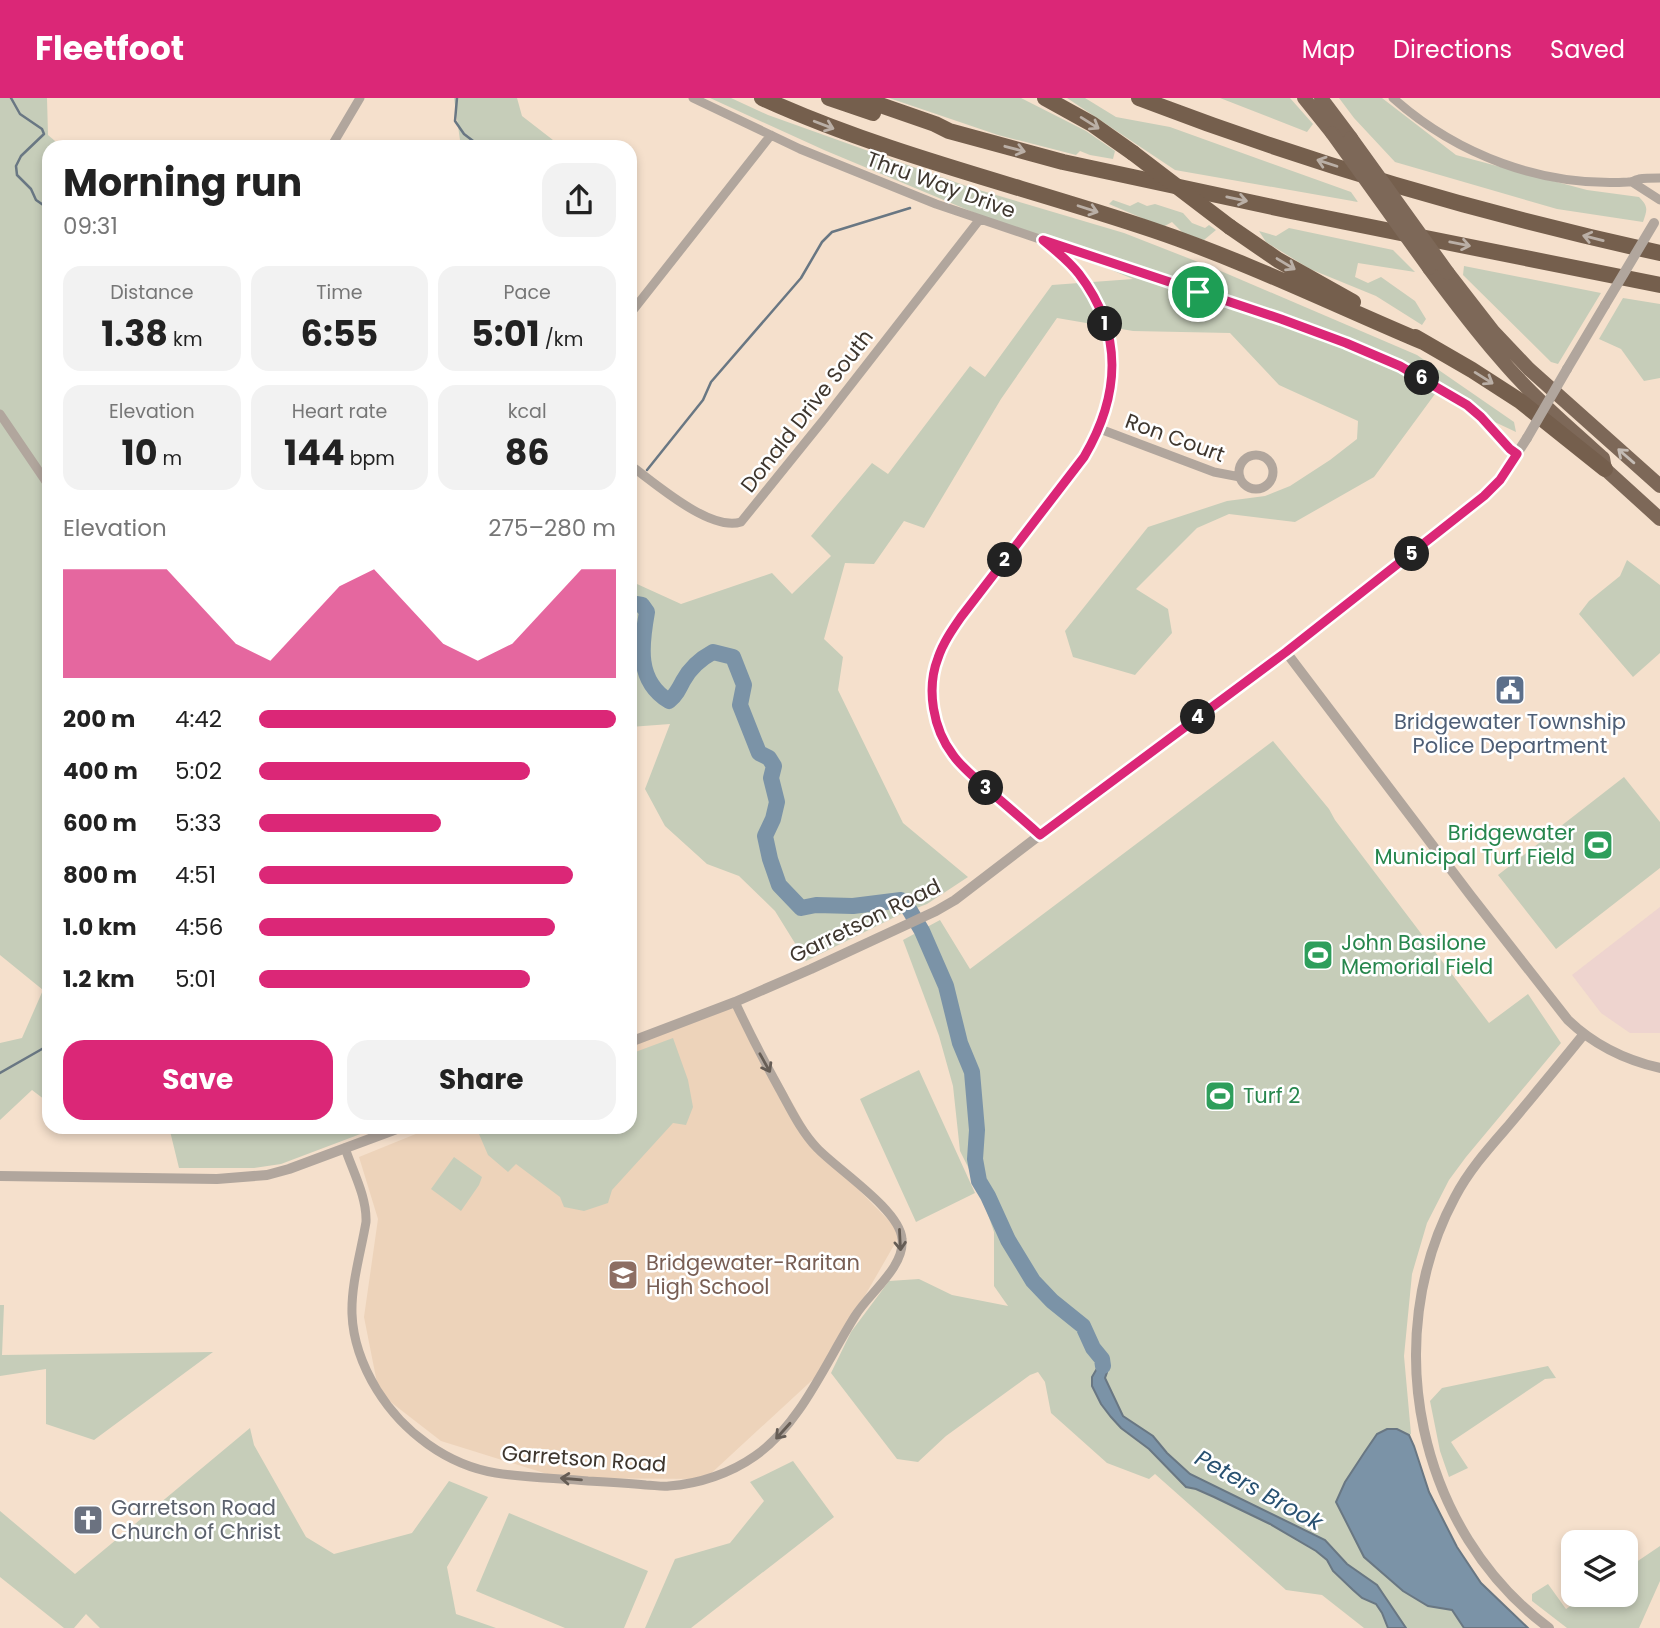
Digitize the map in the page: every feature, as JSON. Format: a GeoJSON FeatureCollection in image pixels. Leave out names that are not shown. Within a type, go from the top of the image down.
{"type":"FeatureCollection","features":[{"type":"Feature","properties":{"kind":"highway"},"geometry":{"type":"LineString","coordinates":[[762,98],[890,148],[1056,198],[1185,242],[1263,272],[1423,342]]}},
{"type":"Feature","properties":{"kind":"highway"},"geometry":{"type":"LineString","coordinates":[[829,98],[933,131],[949,131]]}},
{"type":"Feature","properties":{"kind":"highway"},"geometry":{"type":"LineString","coordinates":[[860,98],[949,131],[1063,162],[1660,285]]}},
{"type":"Feature","properties":{"kind":"highway"},"geometry":{"type":"LineString","coordinates":[[1045,98],[1092,124],[1278,260],[1472,370],[1520,401],[1660,519]]}},
{"type":"Feature","properties":{"kind":"highway"},"geometry":{"type":"LineString","coordinates":[[1139,98],[1399,186],[1519,219],[1660,253]]}},
{"type":"Feature","properties":{"kind":"highway"},"geometry":{"type":"LineString","coordinates":[[1304,98],[1461,311],[1500,359],[1602,458],[1605,470]]}},
{"type":"Feature","properties":{"kind":"highway"},"geometry":{"type":"LineString","coordinates":[[1321,98],[1477,312],[1522,362],[1660,486]]}},
{"type":"Feature","properties":{"kind":"street"},"geometry":{"type":"LineString","coordinates":[[335,140],[360,98]]}},
{"type":"Feature","properties":{"kind":"street","name":"Thru Way Drive"},"geometry":{"type":"LineString","coordinates":[[692,98],[800,149],[936,204],[1333,338],[1400,366],[1467,405],[1517,454]]}},
{"type":"Feature","properties":{"kind":"street"},"geometry":{"type":"LineString","coordinates":[[1393,98],[1408,112],[1455,143],[1521,170],[1557,178],[1632,182],[1660,178]]}},
{"type":"Feature","properties":{"kind":"street"},"geometry":{"type":"LineString","coordinates":[[637,305],[771,135]]}},
{"type":"Feature","properties":{"kind":"street"},"geometry":{"type":"LineString","coordinates":[[1632,182],[1660,200]]}},
{"type":"Feature","properties":{"kind":"street","name":"Garretson Road"},"geometry":{"type":"LineString","coordinates":[[637,1039],[735,1003],[896,930],[955,900],[1286,652],[1484,496],[1500,480],[1527,438],[1660,213]]}},
{"type":"Feature","properties":{"kind":"street","name":"Donald Drive South"},"geometry":{"type":"LineString","coordinates":[[637,470],[702,516],[728,524],[741,522],[980,219]]}},
{"type":"Feature","properties":{"kind":"street"},"geometry":{"type":"LineString","coordinates":[[1040,835],[954,757],[938,727],[932,692],[937,660],[945,640],[1084,457],[1100,429],[1106,409],[1112,367],[1108,332],[1096,303],[1079,274],[1043,240]]}},
{"type":"Feature","properties":{"kind":"street"},"geometry":{"type":"LineString","coordinates":[[0,414],[42,476]]}},
{"type":"Feature","properties":{"kind":"street","name":"Ron Court"},"geometry":{"type":"LineString","coordinates":[[1100,429],[1214,472],[1240,477]]}},
{"type":"Feature","properties":{"kind":"street"},"geometry":{"type":"LineString","coordinates":[[1286,652],[1568,1020],[1609,1050],[1660,1068]]}},
{"type":"Feature","properties":{"kind":"street","name":"Garretson Road"},"geometry":{"type":"LineString","coordinates":[[345,1148],[366,1213],[353,1298],[358,1348],[387,1405],[413,1434],[456,1460],[494,1472],[669,1486],[713,1477],[754,1457],[789,1425],[860,1308],[900,1257],[902,1241],[894,1218],[826,1156],[802,1129],[735,1003]]}},
{"type":"Feature","properties":{"kind":"street"},"geometry":{"type":"LineString","coordinates":[[1549,1628],[1518,1602],[1490,1572],[1460,1527],[1439,1484],[1421,1418],[1417,1384],[1417,1329],[1429,1259],[1456,1194],[1476,1163],[1584,1034]]}},
{"type":"Feature","properties":{"kind":"street"},"geometry":{"type":"LineString","coordinates":[[0,1176],[217,1179],[267,1175],[383,1134]]}},
{"type":"Feature","properties":{"kind":"shaded area"},"geometry":{"type":"Polygon","coordinates":[[[1660,907],[1660,1033],[1630,1033],[1601,1013],[1572,975],[1660,907]]]}},
{"type":"Feature","properties":{"kind":"shaded area","name":"Bridgewater-Raritan High School"},"geometry":{"type":"Polygon","coordinates":[[[735,1002],[818,1148],[901,1233],[821,1372],[705,1479],[560,1478],[441,1441],[379,1393],[364,1317],[378,1219],[359,1157],[416,1134],[637,1134],[637,1043],[735,1002]]]}},
{"type":"Feature","properties":{"kind":"green space"},"geometry":{"type":"Polygon","coordinates":[[[0,98],[47,98],[48,135],[54,140],[42,140],[42,989],[0,955],[0,98]]]}},
{"type":"Feature","properties":{"kind":"green space"},"geometry":{"type":"Polygon","coordinates":[[[454,98],[517,98],[522,116],[553,140],[460,140],[454,98]]]}},
{"type":"Feature","properties":{"kind":"green space"},"geometry":{"type":"Polygon","coordinates":[[[710,98],[731,98],[768,115],[969,187],[1124,233],[1216,269],[1417,355],[1514,422],[1516,432],[1435,394],[1374,477],[1295,522],[1229,514],[1197,528],[1136,589],[1168,609],[1172,633],[1135,675],[1073,657],[1065,631],[1148,527],[1227,501],[1265,496],[1290,486],[1357,439],[1358,421],[1279,385],[1230,333],[1133,331],[1057,318],[1001,399],[924,528],[904,521],[874,564],[845,563],[824,639],[843,657],[838,690],[903,823],[968,877],[927,904],[806,961],[775,911],[739,876],[707,864],[665,826],[645,789],[670,724],[637,726],[637,584],[681,604],[772,573],[792,594],[831,556],[811,536],[872,463],[888,474],[970,366],[985,377],[1052,285],[1133,279],[824,150],[710,98]]]}},
{"type":"Feature","properties":{"kind":"green space"},"geometry":{"type":"Polygon","coordinates":[[[889,98],[1021,98],[1086,131],[1115,151],[1113,159],[1080,151],[1076,155],[998,135],[889,98]]]}},
{"type":"Feature","properties":{"kind":"green space"},"geometry":{"type":"Polygon","coordinates":[[[1067,98],[1085,98],[1116,117],[1170,127],[1351,192],[1358,202],[1175,170],[1067,98]]]}},
{"type":"Feature","properties":{"kind":"green space"},"geometry":{"type":"Polygon","coordinates":[[[1220,98],[1290,98],[1313,124],[1307,132],[1220,98]]]}},
{"type":"Feature","properties":{"kind":"green space"},"geometry":{"type":"Polygon","coordinates":[[[1339,98],[1382,98],[1456,155],[1587,190],[1639,197],[1646,209],[1643,222],[1557,209],[1395,162],[1339,98]]]}},
{"type":"Feature","properties":{"kind":"green space"},"geometry":{"type":"Polygon","coordinates":[[[1113,200],[1130,206],[1138,202],[1147,206],[1155,204],[1183,213],[1192,223],[1205,228],[1209,225],[1216,230],[1204,240],[1183,233],[1172,222],[1163,227],[1109,204],[1113,200]]]}},
{"type":"Feature","properties":{"kind":"green space"},"geometry":{"type":"Polygon","coordinates":[[[1289,228],[1393,250],[1415,272],[1358,263],[1355,277],[1368,283],[1381,277],[1415,301],[1426,319],[1422,325],[1376,296],[1310,269],[1266,242],[1259,231],[1276,236],[1289,228]]]}},
{"type":"Feature","properties":{"kind":"green space"},"geometry":{"type":"Polygon","coordinates":[[[1464,266],[1601,293],[1558,364],[1551,362],[1463,275],[1464,266]]]}},
{"type":"Feature","properties":{"kind":"green space"},"geometry":{"type":"Polygon","coordinates":[[[1623,298],[1660,304],[1660,378],[1644,381],[1621,349],[1599,339],[1623,298]]]}},
{"type":"Feature","properties":{"kind":"green space"},"geometry":{"type":"Polygon","coordinates":[[[1627,560],[1660,585],[1660,653],[1633,677],[1579,614],[1589,601],[1620,576],[1627,560]]]}},
{"type":"Feature","properties":{"kind":"green space"},"geometry":{"type":"Polygon","coordinates":[[[1273,741],[1329,809],[1489,1023],[1528,994],[1561,1043],[1466,1157],[1449,1180],[1427,1223],[1412,1274],[1404,1356],[1411,1434],[1397,1429],[1377,1434],[1345,1482],[1336,1502],[1364,1557],[1428,1606],[1452,1609],[1464,1628],[1406,1628],[1377,1585],[1347,1564],[1325,1540],[1191,1474],[1167,1453],[1153,1436],[1123,1416],[1105,1378],[1100,1351],[1094,1349],[1099,1365],[1092,1377],[1092,1386],[1101,1404],[1121,1427],[1149,1449],[1186,1487],[1196,1489],[1270,1524],[1316,1551],[1362,1598],[1376,1604],[1388,1628],[1364,1628],[1322,1595],[1286,1590],[1155,1474],[1149,1479],[1107,1463],[1051,1413],[1045,1382],[1038,1372],[1030,1375],[946,1436],[918,1462],[897,1459],[831,1373],[851,1332],[889,1281],[919,1279],[952,1295],[1008,1306],[994,1286],[994,1232],[979,1189],[960,1151],[953,1086],[939,1036],[903,940],[940,920],[970,969],[1273,741]]]}},
{"type":"Feature","properties":{"kind":"green space","name":"Bridgewater Municipal Turf Field"},"geometry":{"type":"Polygon","coordinates":[[[1624,777],[1660,822],[1660,868],[1556,949],[1498,875],[1624,777]]]}},
{"type":"Feature","properties":{"kind":"green space"},"geometry":{"type":"Polygon","coordinates":[[[42,992],[42,1098],[32,1090],[0,1120],[0,1043],[22,1038],[42,992]]]}},
{"type":"Feature","properties":{"kind":"green space"},"geometry":{"type":"Polygon","coordinates":[[[673,1038],[688,1080],[693,1107],[686,1125],[673,1123],[612,1190],[608,1203],[584,1211],[564,1207],[560,1197],[516,1164],[508,1172],[488,1155],[479,1134],[637,1134],[637,1051],[673,1038]]]}},
{"type":"Feature","properties":{"kind":"green space"},"geometry":{"type":"Polygon","coordinates":[[[919,1070],[975,1193],[916,1222],[860,1099],[919,1070]]]}},
{"type":"Feature","properties":{"kind":"green space"},"geometry":{"type":"Polygon","coordinates":[[[171,1134],[360,1134],[281,1164],[254,1168],[179,1168],[171,1134]]]}},
{"type":"Feature","properties":{"kind":"green space"},"geometry":{"type":"Polygon","coordinates":[[[454,1157],[482,1177],[461,1211],[431,1189],[454,1157]]]}},
{"type":"Feature","properties":{"kind":"green space"},"geometry":{"type":"Polygon","coordinates":[[[0,1305],[4,1305],[2,1355],[213,1352],[94,1440],[46,1424],[46,1369],[0,1376],[0,1305]]]}},
{"type":"Feature","properties":{"kind":"green space"},"geometry":{"type":"Polygon","coordinates":[[[1548,1366],[1556,1378],[1545,1379],[1451,1442],[1468,1468],[1449,1477],[1440,1451],[1430,1401],[1442,1388],[1548,1366]]]}},
{"type":"Feature","properties":{"kind":"green space"},"geometry":{"type":"Polygon","coordinates":[[[250,1428],[254,1445],[306,1537],[334,1554],[412,1533],[449,1481],[488,1497],[447,1567],[456,1614],[496,1628],[100,1628],[86,1614],[74,1628],[64,1628],[0,1577],[0,1511],[75,1574],[250,1428]]]}},
{"type":"Feature","properties":{"kind":"green space"},"geometry":{"type":"Polygon","coordinates":[[[793,1461],[834,1517],[691,1628],[645,1628],[675,1559],[730,1543],[764,1501],[750,1482],[793,1461]]]}},
{"type":"Feature","properties":{"kind":"green space"},"geometry":{"type":"Polygon","coordinates":[[[509,1513],[648,1571],[624,1628],[565,1628],[476,1591],[509,1513]]]}},
{"type":"Feature","properties":{"kind":"green space"},"geometry":{"type":"Polygon","coordinates":[[[1660,1546],[1660,1581],[1639,1628],[1567,1628],[1532,1601],[1532,1594],[1548,1584],[1561,1602],[1561,1607],[1566,1609],[1638,1607],[1638,1561],[1660,1546]]]}},
{"type":"Feature","properties":{"kind":"water"},"geometry":{"type":"Polygon","coordinates":[[[1093,1348],[1106,1360],[1105,1378],[1123,1416],[1153,1436],[1190,1474],[1325,1540],[1347,1564],[1377,1585],[1406,1628],[1388,1628],[1376,1604],[1362,1598],[1316,1551],[1270,1524],[1196,1489],[1186,1487],[1149,1449],[1121,1428],[1101,1404],[1092,1386],[1092,1377],[1099,1365],[1093,1348]]]}},
{"type":"Feature","properties":{"kind":"water"},"geometry":{"type":"Polygon","coordinates":[[[1387,1429],[1397,1429],[1409,1435],[1429,1492],[1457,1547],[1481,1583],[1528,1628],[1464,1628],[1452,1610],[1428,1606],[1403,1591],[1364,1557],[1336,1502],[1345,1482],[1377,1434],[1387,1429]]]}},
{"type":"Feature","properties":{"kind":"waterway","name":"Peters Brook"},"geometry":{"type":"LineString","coordinates":[[11,98],[20,114],[42,129],[44,134],[21,156],[16,166],[17,175],[42,204]]}},
{"type":"Feature","properties":{"kind":"waterway"},"geometry":{"type":"LineString","coordinates":[[457,98],[455,121],[472,140]]}},
{"type":"Feature","properties":{"kind":"waterway"},"geometry":{"type":"LineString","coordinates":[[647,470],[703,400],[711,382],[801,278],[822,242],[832,232],[910,208]]}},
{"type":"Feature","properties":{"kind":"waterway","name":"Peters Brook"},"geometry":{"type":"LineString","coordinates":[[637,604],[642,605],[647,612],[643,637],[646,673],[658,693],[669,701],[689,672],[704,658],[713,652],[733,657],[744,685],[740,705],[759,753],[769,758],[774,766],[771,778],[777,802],[765,836],[779,885],[801,908],[816,905],[853,906],[901,900],[909,909],[922,931],[946,986],[960,1043],[972,1072],[977,1130],[975,1159],[979,1181],[1008,1240],[1033,1281],[1052,1301],[1083,1326],[1093,1348],[1102,1359],[1103,1366]]}},
{"type":"Feature","properties":{"kind":"waterway"},"geometry":{"type":"LineString","coordinates":[[0,1073],[42,1049]]}},
{"type":"Feature","properties":{"kind":"place","name":"Bridgewater Township Police Department"},"geometry":{"type":"Point","coordinates":[1510,690]}},
{"type":"Feature","properties":{"kind":"place","name":"Bridgewater Municipal Turf Field"},"geometry":{"type":"Point","coordinates":[1598,845]}},
{"type":"Feature","properties":{"kind":"place","name":"John Basilone Memorial Field"},"geometry":{"type":"Point","coordinates":[1318,955]}},
{"type":"Feature","properties":{"kind":"place","name":"Turf 2"},"geometry":{"type":"Point","coordinates":[1220,1096]}},
{"type":"Feature","properties":{"kind":"place","name":"Bridgewater-Raritan High School"},"geometry":{"type":"Point","coordinates":[623,1275]}},
{"type":"Feature","properties":{"kind":"place","name":"Garretson Road Church of Christ"},"geometry":{"type":"Point","coordinates":[88,1520]}},
{"type":"Feature","properties":{"kind":"route"},"geometry":{"type":"LineString","coordinates":[[1043,240],[1198,292],[1281,319],[1400,366],[1467,405],[1517,454],[1500,480],[1484,496],[1286,652],[1040,835],[954,757],[938,727],[932,692],[937,660],[945,640],[1084,457],[1100,429],[1108,402],[1111,349],[1103,319],[1079,274],[1043,240]]}}]}
